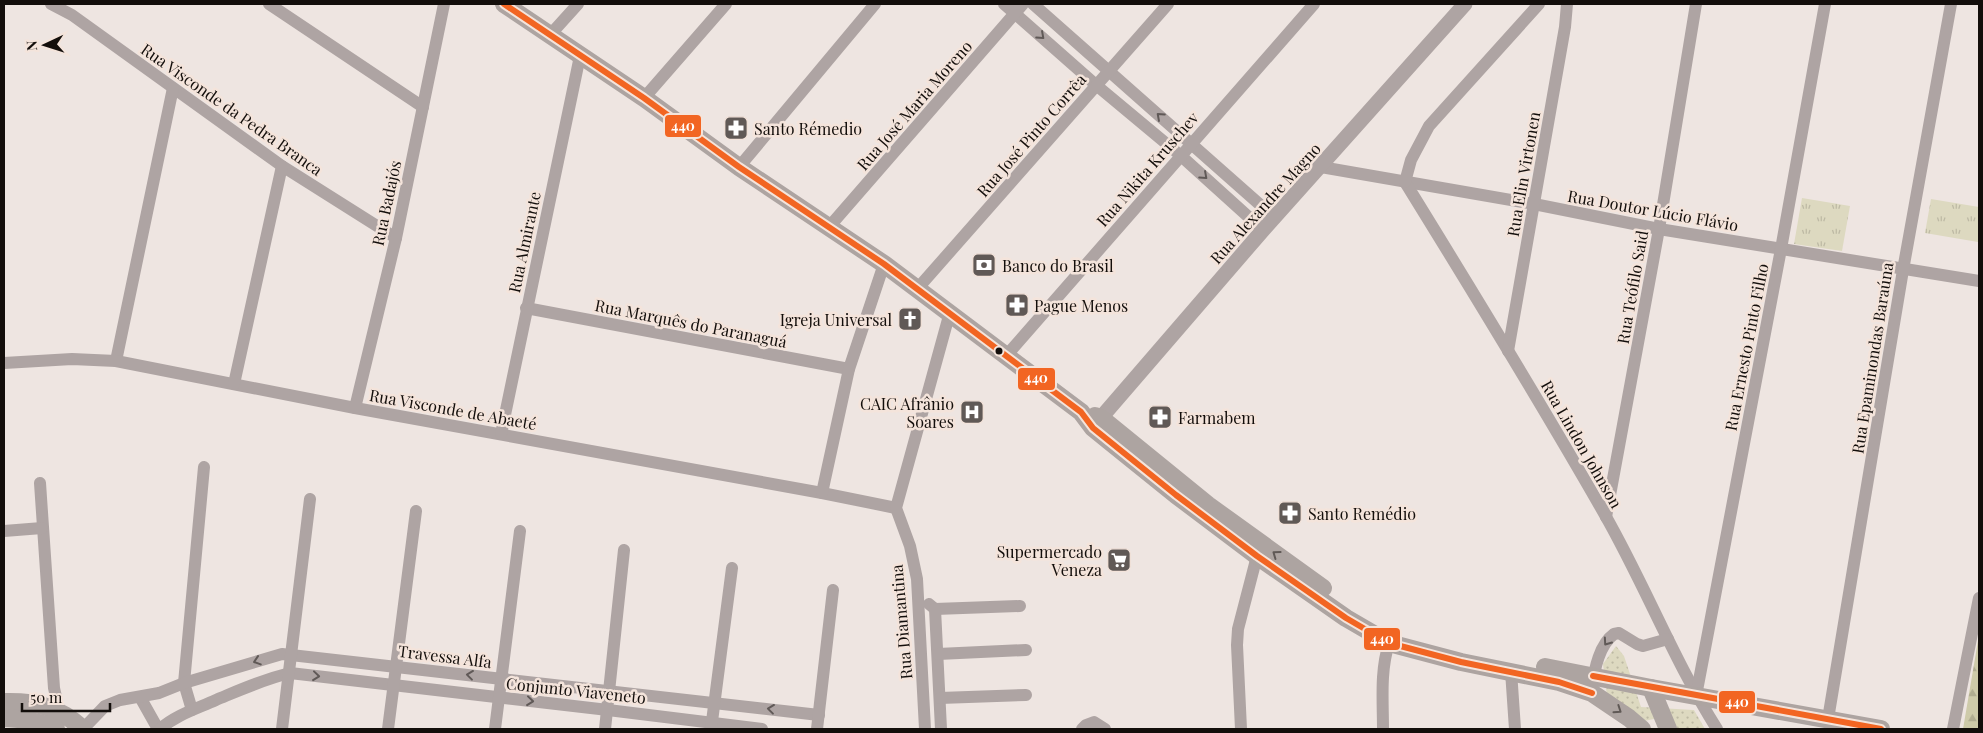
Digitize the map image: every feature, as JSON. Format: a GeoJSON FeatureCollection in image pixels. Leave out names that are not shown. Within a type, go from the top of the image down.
{"type":"FeatureCollection","features":[{"type":"Feature","properties":{"kind":"main road"},"geometry":{"type":"LineString","coordinates":[[504,4],[644,98],[738,167],[918,288],[1081,412],[1343,602],[1393,632],[1593,685],[1642,729]]}},
{"type":"Feature","properties":{"kind":"main road"},"geometry":{"type":"LineString","coordinates":[[1097,423],[1176,495],[1257,556],[1346,618],[1389,643],[1461,662],[1559,682],[1651,688],[1881,729]]}},
{"type":"Feature","properties":{"kind":"main road"},"geometry":{"type":"LineString","coordinates":[[1651,688],[1668,729]]}},
{"type":"Feature","properties":{"kind":"main road"},"geometry":{"type":"LineString","coordinates":[[4,702],[28,703],[59,710],[72,718],[83,729]]}},
{"type":"Feature","properties":{"kind":"main road"},"geometry":{"type":"LineString","coordinates":[[4,718],[41,722],[56,729]]}},
{"type":"Feature","properties":{"kind":"street","name":"Rua Visconde da Pedra Branca"},"geometry":{"type":"LineString","coordinates":[[51,4],[72,16],[282,166],[396,238]]}},
{"type":"Feature","properties":{"kind":"street"},"geometry":{"type":"LineString","coordinates":[[270,4],[423,107]]}},
{"type":"Feature","properties":{"kind":"street","name":"Rua Badajós"},"geometry":{"type":"LineString","coordinates":[[355,408],[396,238],[444,4]]}},
{"type":"Feature","properties":{"kind":"street"},"geometry":{"type":"LineString","coordinates":[[550,35],[578,4]]}},
{"type":"Feature","properties":{"kind":"street"},"geometry":{"type":"LineString","coordinates":[[644,98],[726,4]]}},
{"type":"Feature","properties":{"kind":"street"},"geometry":{"type":"LineString","coordinates":[[738,167],[876,4]]}},
{"type":"Feature","properties":{"kind":"street"},"geometry":{"type":"LineString","coordinates":[[1004,4],[1019,8],[1096,84],[1180,155],[1263,230]]}},
{"type":"Feature","properties":{"kind":"street"},"geometry":{"type":"LineString","coordinates":[[1033,4],[1275,218]]}},
{"type":"Feature","properties":{"kind":"street","name":"Rua José Pinto Corrêa"},"geometry":{"type":"LineString","coordinates":[[918,288],[1168,4]]}},
{"type":"Feature","properties":{"kind":"street","name":"Rua Nikita Kruschev"},"geometry":{"type":"LineString","coordinates":[[1006,356],[1314,4]]}},
{"type":"Feature","properties":{"kind":"street","name":"Rua Alexandre Magno"},"geometry":{"type":"LineString","coordinates":[[1097,423],[1263,230],[1322,167],[1465,4]]}},
{"type":"Feature","properties":{"kind":"street"},"geometry":{"type":"LineString","coordinates":[[1405,182],[1411,160],[1429,126],[1539,4]]}},
{"type":"Feature","properties":{"kind":"street","name":"Rua Elin Virtonen"},"geometry":{"type":"LineString","coordinates":[[1508,351],[1565,27],[1567,4]]}},
{"type":"Feature","properties":{"kind":"street","name":"Rua Teófilo Said"},"geometry":{"type":"LineString","coordinates":[[1606,517],[1659,229],[1696,4]]}},
{"type":"Feature","properties":{"kind":"street","name":"Rua Ernesto Pinto Filho"},"geometry":{"type":"LineString","coordinates":[[1696,696],[1781,249],[1825,4]]}},
{"type":"Feature","properties":{"kind":"street","name":"Rua Epaminondas Baraúna"},"geometry":{"type":"LineString","coordinates":[[1828,719],[1903,270],[1951,4]]}},
{"type":"Feature","properties":{"kind":"street","name":"Rua José Maria Moreno"},"geometry":{"type":"LineString","coordinates":[[829,227],[1019,8]]}},
{"type":"Feature","properties":{"kind":"street","name":"Rua Almirante"},"geometry":{"type":"LineString","coordinates":[[501,434],[580,56]]}},
{"type":"Feature","properties":{"kind":"street"},"geometry":{"type":"LineString","coordinates":[[116,361],[173,88]]}},
{"type":"Feature","properties":{"kind":"street"},"geometry":{"type":"LineString","coordinates":[[234,384],[282,166]]}},
{"type":"Feature","properties":{"kind":"street","name":"Rua Doutor Lúcio Flávio"},"geometry":{"type":"LineString","coordinates":[[1322,167],[1534,204],[1659,229],[1979,282]]}},
{"type":"Feature","properties":{"kind":"street","name":"Rua Lindon Johnson"},"geometry":{"type":"LineString","coordinates":[[1405,182],[1606,517],[1696,696],[1717,729]]}},
{"type":"Feature","properties":{"kind":"street"},"geometry":{"type":"LineString","coordinates":[[822,492],[849,369],[884,264]]}},
{"type":"Feature","properties":{"kind":"street","name":"Rua Marquês do Paranaguá"},"geometry":{"type":"LineString","coordinates":[[526,308],[849,369]]}},
{"type":"Feature","properties":{"kind":"street"},"geometry":{"type":"LineString","coordinates":[[896,508],[950,312]]}},
{"type":"Feature","properties":{"kind":"street","name":"Rua Visconde de Abaeté"},"geometry":{"type":"LineString","coordinates":[[4,363],[72,359],[116,361],[355,408],[822,492],[896,508]]}},
{"type":"Feature","properties":{"kind":"street"},"geometry":{"type":"LineString","coordinates":[[192,710],[184,683],[204,467]]}},
{"type":"Feature","properties":{"kind":"street"},"geometry":{"type":"LineString","coordinates":[[40,483],[54,688],[59,710]]}},
{"type":"Feature","properties":{"kind":"street"},"geometry":{"type":"LineString","coordinates":[[282,729],[310,499]]}},
{"type":"Feature","properties":{"kind":"street","name":"Rua Diamantina"},"geometry":{"type":"LineString","coordinates":[[896,508],[910,546],[917,579],[925,729]]}},
{"type":"Feature","properties":{"kind":"street"},"geometry":{"type":"LineString","coordinates":[[388,729],[416,511]]}},
{"type":"Feature","properties":{"kind":"street"},"geometry":{"type":"LineString","coordinates":[[4,531],[42,528]]}},
{"type":"Feature","properties":{"kind":"street"},"geometry":{"type":"LineString","coordinates":[[495,729],[520,532]]}},
{"type":"Feature","properties":{"kind":"street"},"geometry":{"type":"LineString","coordinates":[[605,729],[611,690],[624,550]]}},
{"type":"Feature","properties":{"kind":"street"},"geometry":{"type":"LineString","coordinates":[[1241,729],[1236,645],[1238,629],[1257,556]]}},
{"type":"Feature","properties":{"kind":"street"},"geometry":{"type":"LineString","coordinates":[[712,726],[732,568]]}},
{"type":"Feature","properties":{"kind":"street"},"geometry":{"type":"LineString","coordinates":[[817,729],[833,590]]}},
{"type":"Feature","properties":{"kind":"street"},"geometry":{"type":"LineString","coordinates":[[1953,729],[1979,598]]}},
{"type":"Feature","properties":{"kind":"street"},"geometry":{"type":"LineString","coordinates":[[918,602],[929,604],[935,609],[1020,606]]}},
{"type":"Feature","properties":{"kind":"street"},"geometry":{"type":"LineString","coordinates":[[935,609],[941,729]]}},
{"type":"Feature","properties":{"kind":"street"},"geometry":{"type":"LineString","coordinates":[[1593,685],[1602,650],[1614,634],[1619,633],[1644,646],[1668,639]]}},
{"type":"Feature","properties":{"kind":"street"},"geometry":{"type":"LineString","coordinates":[[1383,729],[1383,672],[1389,643]]}},
{"type":"Feature","properties":{"kind":"street"},"geometry":{"type":"LineString","coordinates":[[938,654],[1026,650]]}},
{"type":"Feature","properties":{"kind":"street","name":"Travessa Alfa"},"geometry":{"type":"LineString","coordinates":[[83,729],[106,706],[120,700],[159,693],[184,683],[273,656],[292,655],[819,714]]}},
{"type":"Feature","properties":{"kind":"street"},"geometry":{"type":"LineString","coordinates":[[1511,671],[1515,729]]}},
{"type":"Feature","properties":{"kind":"street"},"geometry":{"type":"LineString","coordinates":[[223,672],[233,693]]}},
{"type":"Feature","properties":{"kind":"street","name":"Conjunto Viaveneto"},"geometry":{"type":"LineString","coordinates":[[159,729],[192,710],[264,680],[290,673],[608,710],[712,726],[762,729]]}},
{"type":"Feature","properties":{"kind":"street"},"geometry":{"type":"LineString","coordinates":[[940,698],[1026,695]]}},
{"type":"Feature","properties":{"kind":"street"},"geometry":{"type":"LineString","coordinates":[[140,697],[159,729]]}},
{"type":"Feature","properties":{"kind":"street"},"geometry":{"type":"LineString","coordinates":[[1082,729],[1094,722],[1105,729]]}},
{"type":"Feature","properties":{"kind":"green space"},"geometry":{"type":"Polygon","coordinates":[[[1802,198],[1850,206],[1842,251],[1794,244],[1802,198]]]}},
{"type":"Feature","properties":{"kind":"green space"},"geometry":{"type":"Polygon","coordinates":[[[1931,199],[1979,207],[1978,242],[1925,233],[1931,199]]]}},
{"type":"Feature","properties":{"kind":"green space"},"geometry":{"type":"Polygon","coordinates":[[[1979,635],[1979,729],[1963,729],[1979,635]]]}},
{"type":"Feature","properties":{"kind":"green space"},"geometry":{"type":"Polygon","coordinates":[[[1616,646],[1624,656],[1641,707],[1694,710],[1705,729],[1671,729],[1664,717],[1639,722],[1607,696],[1603,664],[1616,646]]]}},
{"type":"Feature","properties":{"kind":"transit line","name":"440"},"geometry":{"type":"LineString","coordinates":[[504,4],[644,98],[739,167],[884,264],[1081,412],[1093,428],[1176,495],[1257,556],[1346,618],[1389,643],[1461,662],[1559,682],[1592,693]]}},
{"type":"Feature","properties":{"kind":"transit line","name":"440"},"geometry":{"type":"LineString","coordinates":[[1593,676],[1881,729]]}},
{"type":"Feature","properties":{"kind":"place","name":"Santo Rémedio"},"geometry":{"type":"Point","coordinates":[736,128]}},
{"type":"Feature","properties":{"kind":"place","name":"Banco do Brasil"},"geometry":{"type":"Point","coordinates":[984,265]}},
{"type":"Feature","properties":{"kind":"place","name":"Pague Menos"},"geometry":{"type":"Point","coordinates":[1017,305]}},
{"type":"Feature","properties":{"kind":"place","name":"Igreja Universal"},"geometry":{"type":"Point","coordinates":[910,319]}},
{"type":"Feature","properties":{"kind":"place","name":"CAIC Afrânio Soares"},"geometry":{"type":"Point","coordinates":[972,412]}},
{"type":"Feature","properties":{"kind":"place","name":"Farmabem"},"geometry":{"type":"Point","coordinates":[1160,417]}},
{"type":"Feature","properties":{"kind":"place","name":"Santo Remédio"},"geometry":{"type":"Point","coordinates":[1290,513]}},
{"type":"Feature","properties":{"kind":"place","name":"Supermercado Veneza"},"geometry":{"type":"Point","coordinates":[1119,560]}}]}
